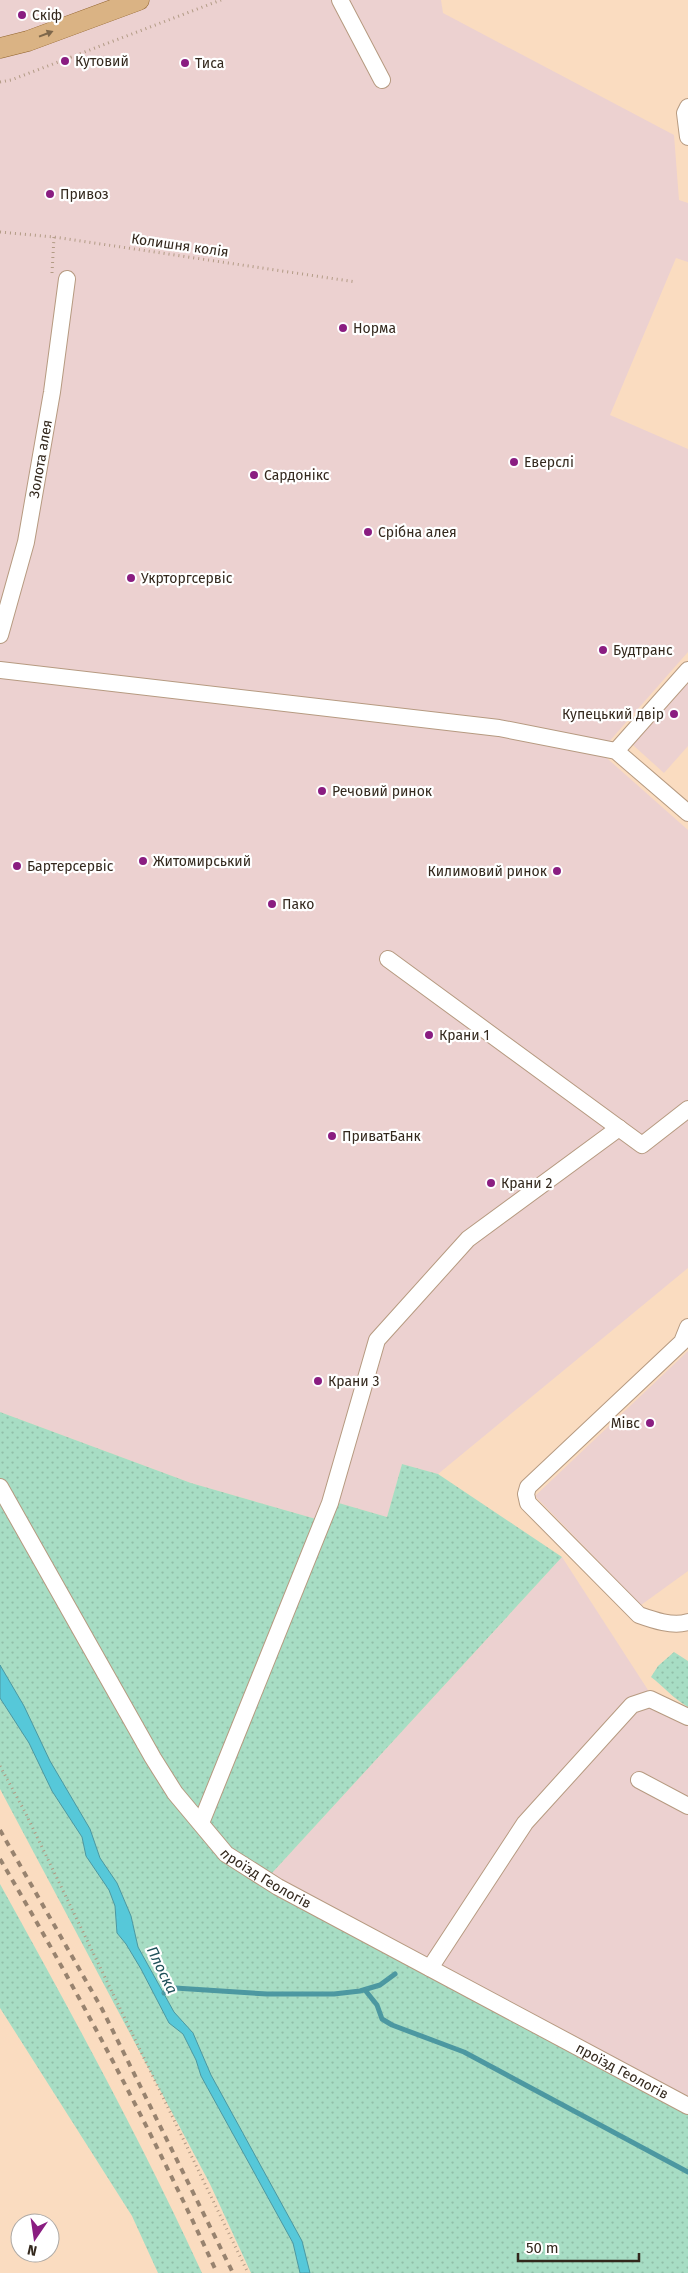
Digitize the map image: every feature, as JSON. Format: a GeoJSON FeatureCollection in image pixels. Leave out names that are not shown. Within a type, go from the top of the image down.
{"type":"FeatureCollection","features":[{"type":"Feature","properties":{"kind":"main road"},"geometry":{"type":"LineString","coordinates":[[0,48],[28,41],[139,0]]}},
{"type":"Feature","properties":{"kind":"street"},"geometry":{"type":"LineString","coordinates":[[340,0],[382,80]]}},
{"type":"Feature","properties":{"kind":"street"},"geometry":{"type":"LineString","coordinates":[[688,107],[685,113],[688,137]]}},
{"type":"Feature","properties":{"kind":"street","name":"Золота алея"},"geometry":{"type":"LineString","coordinates":[[0,635],[26,542],[52,392],[67,280]]}},
{"type":"Feature","properties":{"kind":"street"},"geometry":{"type":"LineString","coordinates":[[0,670],[499,728],[616,751],[688,813]]}},
{"type":"Feature","properties":{"kind":"street"},"geometry":{"type":"LineString","coordinates":[[616,751],[688,670]]}},
{"type":"Feature","properties":{"kind":"street"},"geometry":{"type":"LineString","coordinates":[[388,959],[642,1145],[688,1109]]}},
{"type":"Feature","properties":{"kind":"street"},"geometry":{"type":"LineString","coordinates":[[201,1823],[330,1503],[377,1340],[468,1239],[619,1128]]}},
{"type":"Feature","properties":{"kind":"street"},"geometry":{"type":"LineString","coordinates":[[688,1327],[682,1342],[528,1487],[526,1494],[528,1503],[639,1615],[656,1621],[688,1622]]}},
{"type":"Feature","properties":{"kind":"street","name":"проїзд Геологів"},"geometry":{"type":"LineString","coordinates":[[0,1487],[153,1758],[175,1793],[226,1854],[278,1888],[688,2106]]}},
{"type":"Feature","properties":{"kind":"street"},"geometry":{"type":"LineString","coordinates":[[430,1968],[525,1822],[632,1705],[650,1699],[688,1717]]}},
{"type":"Feature","properties":{"kind":"street"},"geometry":{"type":"LineString","coordinates":[[639,1780],[688,1806]]}},
{"type":"Feature","properties":{"kind":"path"},"geometry":{"type":"LineString","coordinates":[[0,82],[11,80],[221,0]]}},
{"type":"Feature","properties":{"kind":"path","name":"Колишня колія"},"geometry":{"type":"LineString","coordinates":[[0,232],[54,237],[356,282]]}},
{"type":"Feature","properties":{"kind":"path"},"geometry":{"type":"LineString","coordinates":[[54,237],[51,273],[67,280]]}},
{"type":"Feature","properties":{"kind":"path"},"geometry":{"type":"LineString","coordinates":[[0,1766],[26,1812],[248,2273]]}},
{"type":"Feature","properties":{"kind":"shaded area","name":"Речовий ринок"},"geometry":{"type":"Polygon","coordinates":[[[0,0],[441,0],[443,13],[674,135],[679,200],[688,203],[688,262],[676,258],[610,415],[688,449],[688,652],[600,752],[688,830],[688,1268],[438,1474],[402,1464],[387,1517],[325,1499],[316,1519],[191,1483],[0,1412],[0,0]]]}},
{"type":"Feature","properties":{"kind":"shaded area","name":"Купецький двір"},"geometry":{"type":"Polygon","coordinates":[[[688,683],[688,746],[664,773],[633,745],[688,683]]]}},
{"type":"Feature","properties":{"kind":"shaded area","name":"Мівс"},"geometry":{"type":"Polygon","coordinates":[[[688,1351],[688,1571],[641,1605],[535,1496],[688,1351]]]}},
{"type":"Feature","properties":{"kind":"shaded area"},"geometry":{"type":"Polygon","coordinates":[[[562,1557],[648,1690],[688,1712],[688,2097],[271,1874],[562,1557]]]}},
{"type":"Feature","properties":{"kind":"green space"},"geometry":{"type":"Polygon","coordinates":[[[0,1412],[191,1483],[316,1519],[325,1499],[387,1517],[402,1464],[438,1474],[562,1557],[261,1885],[688,2110],[688,2273],[251,2273],[210,2184],[0,1789],[0,1412]]]}},
{"type":"Feature","properties":{"kind":"green space"},"geometry":{"type":"Polygon","coordinates":[[[674,1652],[688,1661],[688,1707],[651,1677],[658,1666],[674,1652]]]}},
{"type":"Feature","properties":{"kind":"green space"},"geometry":{"type":"Polygon","coordinates":[[[0,1884],[130,2125],[202,2273],[158,2273],[132,2216],[0,2008],[0,1884]]]}},
{"type":"Feature","properties":{"kind":"water"},"geometry":{"type":"Polygon","coordinates":[[[0,1665],[24,1706],[50,1761],[90,1829],[100,1858],[117,1883],[131,1916],[138,1947],[174,2012],[193,2033],[211,2075],[302,2241],[310,2273],[300,2273],[293,2243],[201,2076],[196,2060],[183,2034],[169,2023],[141,1969],[117,1933],[115,1906],[109,1890],[86,1856],[82,1837],[52,1791],[29,1743],[0,1698],[0,1665]]]}},
{"type":"Feature","properties":{"kind":"waterway","name":"Плоска"},"geometry":{"type":"LineString","coordinates":[[164,1993],[175,1988],[267,1994],[334,1994],[360,1991],[380,1985],[395,1974]]}},
{"type":"Feature","properties":{"kind":"waterway"},"geometry":{"type":"LineString","coordinates":[[365,1990],[377,2005],[382,2019],[392,2025],[464,2052],[688,2172]]}},
{"type":"Feature","properties":{"kind":"railway"},"geometry":{"type":"LineString","coordinates":[[0,1830],[102,2009],[233,2273]]}},
{"type":"Feature","properties":{"kind":"railway"},"geometry":{"type":"LineString","coordinates":[[0,1859],[114,2063],[167,2167],[217,2273]]}},
{"type":"Feature","properties":{"kind":"place","name":"Скіф"},"geometry":{"type":"Point","coordinates":[22,15]}},
{"type":"Feature","properties":{"kind":"place","name":"Кутовий"},"geometry":{"type":"Point","coordinates":[65,61]}},
{"type":"Feature","properties":{"kind":"place","name":"Тиса"},"geometry":{"type":"Point","coordinates":[185,63]}},
{"type":"Feature","properties":{"kind":"place","name":"Привоз"},"geometry":{"type":"Point","coordinates":[50,194]}},
{"type":"Feature","properties":{"kind":"place","name":"Норма"},"geometry":{"type":"Point","coordinates":[343,328]}},
{"type":"Feature","properties":{"kind":"place","name":"Еверслі"},"geometry":{"type":"Point","coordinates":[514,462]}},
{"type":"Feature","properties":{"kind":"place","name":"Сардонікс"},"geometry":{"type":"Point","coordinates":[254,475]}},
{"type":"Feature","properties":{"kind":"place","name":"Срібна алея"},"geometry":{"type":"Point","coordinates":[368,532]}},
{"type":"Feature","properties":{"kind":"place","name":"Укрторгсервіс"},"geometry":{"type":"Point","coordinates":[131,578]}},
{"type":"Feature","properties":{"kind":"place","name":"Будтранс"},"geometry":{"type":"Point","coordinates":[603,650]}},
{"type":"Feature","properties":{"kind":"place","name":"Купецький двір"},"geometry":{"type":"Point","coordinates":[674,714]}},
{"type":"Feature","properties":{"kind":"place","name":"Речовий ринок"},"geometry":{"type":"Point","coordinates":[322,791]}},
{"type":"Feature","properties":{"kind":"place","name":"Житомирський"},"geometry":{"type":"Point","coordinates":[143,861]}},
{"type":"Feature","properties":{"kind":"place","name":"Бартерсервіс"},"geometry":{"type":"Point","coordinates":[17,866]}},
{"type":"Feature","properties":{"kind":"place","name":"Килимовий ринок"},"geometry":{"type":"Point","coordinates":[557,871]}},
{"type":"Feature","properties":{"kind":"place","name":"Пако"},"geometry":{"type":"Point","coordinates":[272,904]}},
{"type":"Feature","properties":{"kind":"place","name":"Крани 1"},"geometry":{"type":"Point","coordinates":[429,1035]}},
{"type":"Feature","properties":{"kind":"place","name":"ПриватБанк"},"geometry":{"type":"Point","coordinates":[332,1136]}},
{"type":"Feature","properties":{"kind":"place","name":"Крани 2"},"geometry":{"type":"Point","coordinates":[491,1183]}},
{"type":"Feature","properties":{"kind":"place","name":"Крани 3"},"geometry":{"type":"Point","coordinates":[318,1381]}},
{"type":"Feature","properties":{"kind":"place","name":"Мівс"},"geometry":{"type":"Point","coordinates":[650,1423]}}]}
